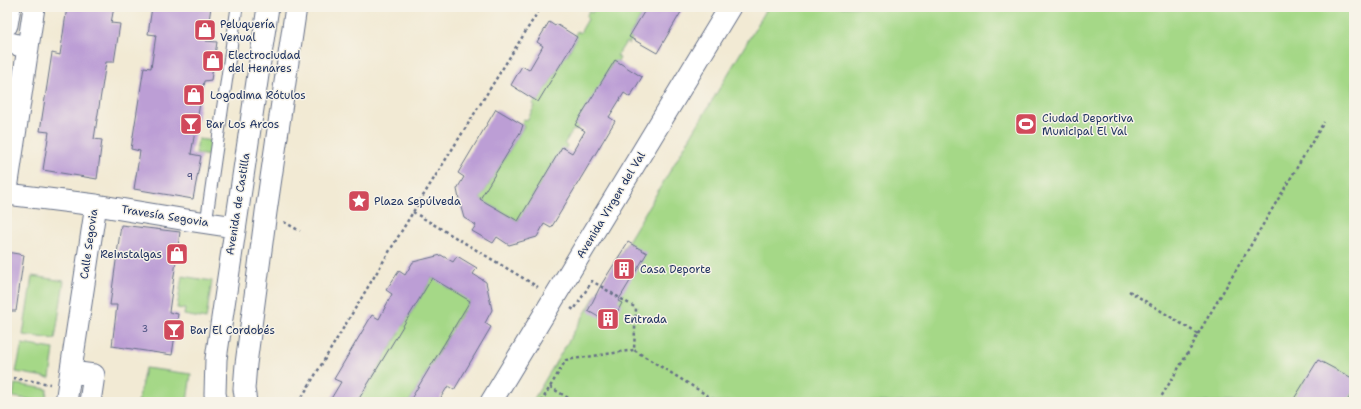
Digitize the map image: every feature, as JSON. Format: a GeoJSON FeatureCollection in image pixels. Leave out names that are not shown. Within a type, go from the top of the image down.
{"type":"FeatureCollection","features":[{"type":"Feature","properties":{"kind":"street"},"geometry":{"type":"LineString","coordinates":[[7,25],[10,7]]}},
{"type":"Feature","properties":{"kind":"street"},"geometry":{"type":"LineString","coordinates":[[7,189],[34,7]]}},
{"type":"Feature","properties":{"kind":"street","name":"Avenida de Castilla"},"geometry":{"type":"LineString","coordinates":[[216,402],[216,359],[268,7]]}},
{"type":"Feature","properties":{"kind":"street"},"geometry":{"type":"LineString","coordinates":[[246,402],[244,389],[246,364],[266,212],[296,7]]}},
{"type":"Feature","properties":{"kind":"street","name":"Avenida Virgen del Val"},"geometry":{"type":"LineString","coordinates":[[491,402],[730,7]]}},
{"type":"Feature","properties":{"kind":"street"},"geometry":{"type":"LineString","coordinates":[[7,42],[28,48]]}},
{"type":"Feature","properties":{"kind":"street","name":"Calle Segovia"},"geometry":{"type":"LineString","coordinates":[[7,194],[96,205],[68,387]]}},
{"type":"Feature","properties":{"kind":"street","name":"Travesía Segovia"},"geometry":{"type":"LineString","coordinates":[[96,205],[235,227]]}},
{"type":"Feature","properties":{"kind":"street"},"geometry":{"type":"LineString","coordinates":[[68,387],[94,375],[90,402]]}},
{"type":"Feature","properties":{"kind":"lane"},"geometry":{"type":"LineString","coordinates":[[206,223],[237,7]]}},
{"type":"Feature","properties":{"kind":"path"},"geometry":{"type":"LineString","coordinates":[[299,402],[413,212],[541,7]]}},
{"type":"Feature","properties":{"kind":"path"},"geometry":{"type":"LineString","coordinates":[[1158,402],[1324,122]]}},
{"type":"Feature","properties":{"kind":"path"},"geometry":{"type":"LineString","coordinates":[[413,212],[574,310],[592,281],[636,308],[634,350]]}},
{"type":"Feature","properties":{"kind":"path"},"geometry":{"type":"LineString","coordinates":[[1129,291],[1198,334]]}},
{"type":"Feature","properties":{"kind":"path"},"geometry":{"type":"LineString","coordinates":[[541,402],[566,360],[634,350],[718,402]]}},
{"type":"Feature","properties":{"kind":"path"},"geometry":{"type":"LineString","coordinates":[[7,377],[68,387]]}},
{"type":"Feature","properties":{"kind":"path"},"geometry":{"type":"LineString","coordinates":[[550,387],[575,402]]}},
{"type":"Feature","properties":{"kind":"green space"},"geometry":{"type":"Polygon","coordinates":[[[595,7],[647,7],[643,13],[646,15],[640,18],[629,37],[632,39],[629,44],[626,42],[617,56],[620,58],[617,64],[613,62],[576,131],[573,130],[564,144],[567,146],[564,151],[561,149],[524,211],[523,219],[520,217],[518,221],[480,199],[524,126],[521,124],[524,119],[527,120],[535,106],[533,104],[536,99],[539,100],[562,62],[562,55],[566,57],[576,38],[574,37],[577,31],[580,33],[588,19],[586,17],[589,11],[592,13],[595,7]]]}},
{"type":"Feature","properties":{"kind":"green space","name":"Ciudad Deportiva Municipal El Val"},"geometry":{"type":"Polygon","coordinates":[[[768,7],[1354,7],[1354,402],[532,402],[768,7]]]}},
{"type":"Feature","properties":{"kind":"green space"},"geometry":{"type":"Polygon","coordinates":[[[198,139],[213,141],[211,156],[196,154],[198,139]]]}},
{"type":"Feature","properties":{"kind":"green space"},"geometry":{"type":"Polygon","coordinates":[[[32,276],[64,281],[55,339],[23,335],[32,276]]]}},
{"type":"Feature","properties":{"kind":"green space"},"geometry":{"type":"Polygon","coordinates":[[[182,276],[212,281],[206,319],[184,315],[185,309],[177,308],[182,276]]]}},
{"type":"Feature","properties":{"kind":"green space"},"geometry":{"type":"Polygon","coordinates":[[[432,278],[436,280],[438,278],[450,290],[467,295],[466,298],[470,301],[467,305],[470,307],[466,313],[463,311],[452,329],[455,331],[449,335],[409,402],[357,402],[359,399],[356,397],[360,392],[363,394],[386,355],[383,354],[386,348],[389,350],[400,332],[397,330],[400,325],[403,326],[432,278]]]}},
{"type":"Feature","properties":{"kind":"green space"},"geometry":{"type":"Polygon","coordinates":[[[22,344],[54,349],[50,378],[16,372],[22,344]]]}},
{"type":"Feature","properties":{"kind":"green space"},"geometry":{"type":"Polygon","coordinates":[[[145,368],[191,374],[187,402],[138,402],[145,368]]]}},
{"type":"Feature","properties":{"kind":"green space"},"geometry":{"type":"Polygon","coordinates":[[[15,384],[47,389],[46,402],[13,397],[15,384]]]}},
{"type":"Feature","properties":{"kind":"building"},"geometry":{"type":"Polygon","coordinates":[[[67,7],[114,7],[111,23],[120,24],[114,62],[106,62],[94,139],[102,140],[97,179],[43,170],[49,132],[40,131],[52,53],[60,55],[67,7]]]}},
{"type":"Feature","properties":{"kind":"building"},"geometry":{"type":"Polygon","coordinates":[[[152,7],[211,7],[206,41],[217,42],[211,80],[204,81],[191,154],[201,156],[193,199],[134,189],[140,151],[131,149],[144,67],[151,68],[156,35],[148,34],[152,7]]]}},
{"type":"Feature","properties":{"kind":"building"},"geometry":{"type":"Polygon","coordinates":[[[647,7],[684,7],[657,53],[629,37],[647,7]]]}},
{"type":"Feature","properties":{"kind":"building"},"geometry":{"type":"Polygon","coordinates":[[[549,22],[555,26],[556,24],[577,37],[538,102],[511,85],[522,66],[529,70],[543,46],[537,42],[549,22]]]}},
{"type":"Feature","properties":{"kind":"building"},"geometry":{"type":"Polygon","coordinates":[[[615,60],[642,77],[630,97],[624,93],[609,117],[615,121],[551,228],[544,224],[537,237],[509,245],[497,237],[493,243],[472,231],[476,225],[464,218],[460,204],[457,189],[464,177],[458,173],[496,109],[523,125],[521,131],[480,199],[518,221],[562,147],[572,153],[585,131],[575,125],[615,60]]]}},
{"type":"Feature","properties":{"kind":"building"},"geometry":{"type":"Polygon","coordinates":[[[121,225],[180,232],[169,312],[178,314],[172,355],[112,346],[117,305],[110,305],[121,225]]]}},
{"type":"Feature","properties":{"kind":"building","name":"Casa Deporte"},"geometry":{"type":"Polygon","coordinates":[[[628,242],[647,253],[618,301],[622,303],[611,324],[588,311],[601,285],[628,242]]]}},
{"type":"Feature","properties":{"kind":"building"},"geometry":{"type":"Polygon","coordinates":[[[7,252],[24,255],[16,311],[7,311],[7,252]]]}},
{"type":"Feature","properties":{"kind":"building"},"geometry":{"type":"Polygon","coordinates":[[[441,255],[453,262],[457,256],[477,268],[473,274],[486,282],[492,310],[485,323],[491,327],[454,390],[448,386],[438,402],[409,402],[470,301],[432,278],[357,402],[329,402],[341,382],[334,379],[372,315],[379,319],[392,294],[386,290],[399,271],[405,275],[413,262],[441,255]]]}},
{"type":"Feature","properties":{"kind":"building"},"geometry":{"type":"Polygon","coordinates":[[[1318,360],[1354,379],[1354,390],[1347,402],[1292,402],[1318,360]]]}},
{"type":"Feature","properties":{"kind":"place","name":"Peluquería Venual"},"geometry":{"type":"Point","coordinates":[205,30]}},
{"type":"Feature","properties":{"kind":"place","name":"Electrociudad del Henares"},"geometry":{"type":"Point","coordinates":[213,61]}},
{"type":"Feature","properties":{"kind":"place","name":"Logodima Rótulos"},"geometry":{"type":"Point","coordinates":[194,95]}},
{"type":"Feature","properties":{"kind":"place","name":"Bar Los Arcos"},"geometry":{"type":"Point","coordinates":[191,124]}},
{"type":"Feature","properties":{"kind":"place","name":"Ciudad Deportiva Municipal El Val"},"geometry":{"type":"Point","coordinates":[1026,124]}},
{"type":"Feature","properties":{"kind":"place","name":"Plaza Sepúlveda"},"geometry":{"type":"Point","coordinates":[359,201]}},
{"type":"Feature","properties":{"kind":"place","name":"Reinstalgas"},"geometry":{"type":"Point","coordinates":[177,254]}},
{"type":"Feature","properties":{"kind":"place","name":"Casa Deporte"},"geometry":{"type":"Point","coordinates":[624,269]}},
{"type":"Feature","properties":{"kind":"place","name":"Entrada"},"geometry":{"type":"Point","coordinates":[608,319]}},
{"type":"Feature","properties":{"kind":"place","name":"Bar El Cordobés"},"geometry":{"type":"Point","coordinates":[174,330]}}]}
